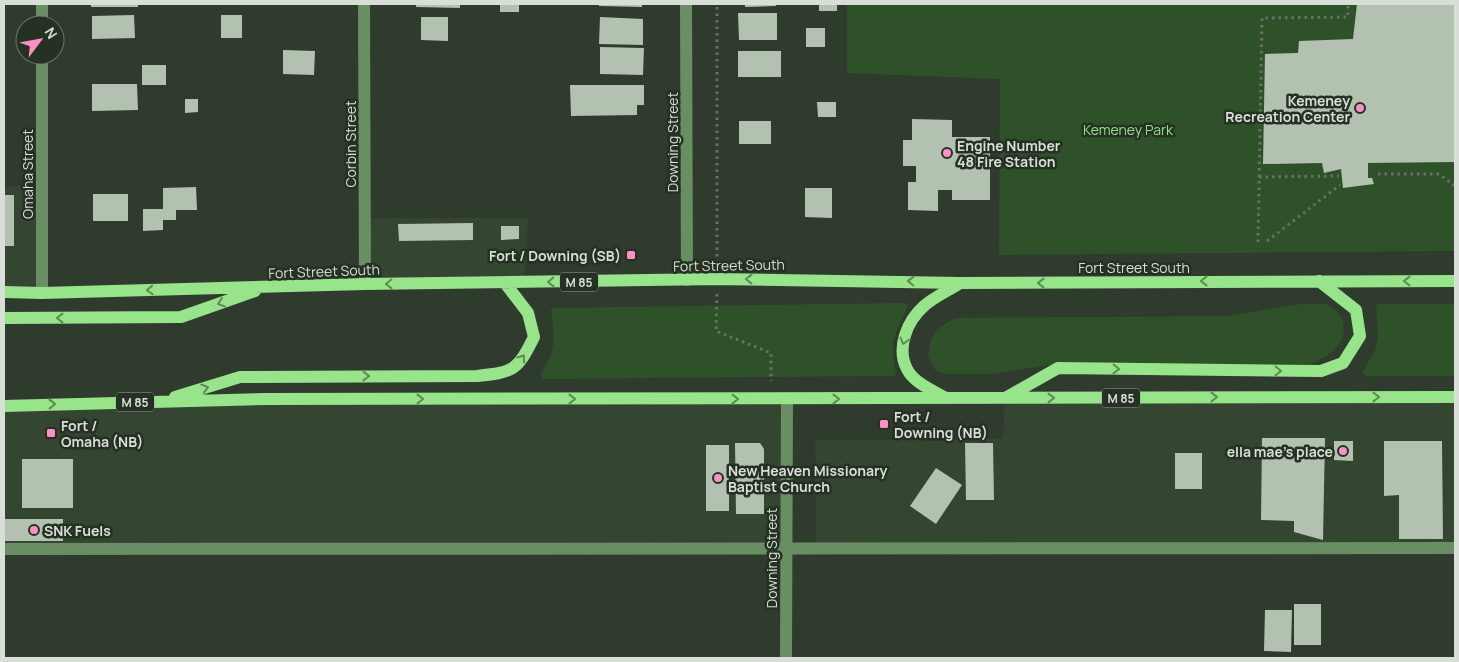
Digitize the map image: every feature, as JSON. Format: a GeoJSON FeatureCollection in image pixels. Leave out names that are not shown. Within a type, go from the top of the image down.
{"type":"FeatureCollection","features":[{"type":"Feature","properties":{"kind":"main road","name":"Fort Street South"},"geometry":{"type":"LineString","coordinates":[[4,292],[42,293],[365,284],[717,278],[960,283],[1455,281]]}},
{"type":"Feature","properties":{"kind":"main road"},"geometry":{"type":"LineString","coordinates":[[1005,398],[1058,368],[1321,371],[1343,363],[1360,336],[1356,310],[1319,281]]}},
{"type":"Feature","properties":{"kind":"main road"},"geometry":{"type":"LineString","coordinates":[[158,402],[240,377],[477,376],[500,373],[514,368],[522,361],[534,337],[528,313],[505,282]]}},
{"type":"Feature","properties":{"kind":"main road"},"geometry":{"type":"LineString","coordinates":[[945,398],[920,382],[907,370],[901,350],[907,327],[923,307],[960,283]]}},
{"type":"Feature","properties":{"kind":"main road"},"geometry":{"type":"LineString","coordinates":[[4,318],[180,317],[267,287]]}},
{"type":"Feature","properties":{"kind":"main road","name":"M 85"},"geometry":{"type":"LineString","coordinates":[[4,406],[266,399],[1455,397]]}},
{"type":"Feature","properties":{"kind":"street","name":"Corbin Street"},"geometry":{"type":"LineString","coordinates":[[364,4],[365,284]]}},
{"type":"Feature","properties":{"kind":"street","name":"Downing Street"},"geometry":{"type":"LineString","coordinates":[[686,4],[687,280]]}},
{"type":"Feature","properties":{"kind":"street","name":"Omaha Street"},"geometry":{"type":"LineString","coordinates":[[42,65],[42,293]]}},
{"type":"Feature","properties":{"kind":"street","name":"Downing Street"},"geometry":{"type":"LineString","coordinates":[[786,658],[787,399]]}},
{"type":"Feature","properties":{"kind":"street"},"geometry":{"type":"LineString","coordinates":[[4,549],[1455,548]]}},
{"type":"Feature","properties":{"kind":"path"},"geometry":{"type":"LineString","coordinates":[[717,4],[716,330],[771,352],[771,374]]}},
{"type":"Feature","properties":{"kind":"path"},"geometry":{"type":"LineString","coordinates":[[1258,242],[1262,18],[1348,17],[1348,4]]}},
{"type":"Feature","properties":{"kind":"path"},"geometry":{"type":"LineString","coordinates":[[1378,174],[1438,174],[1455,186]]}},
{"type":"Feature","properties":{"kind":"path"},"geometry":{"type":"LineString","coordinates":[[1259,177],[1339,176]]}},
{"type":"Feature","properties":{"kind":"path"},"geometry":{"type":"LineString","coordinates":[[1266,241],[1340,185]]}},
{"type":"Feature","properties":{"kind":"shaded area"},"geometry":{"type":"Polygon","coordinates":[[[4,186],[43,186],[42,293],[4,292],[4,186]]]}},
{"type":"Feature","properties":{"kind":"shaded area"},"geometry":{"type":"Polygon","coordinates":[[[365,218],[528,218],[524,283],[365,284],[365,218]]]}},
{"type":"Feature","properties":{"kind":"shaded area"},"geometry":{"type":"Polygon","coordinates":[[[1455,397],[1455,548],[816,542],[815,440],[1003,439],[1005,398],[1455,397]]]}},
{"type":"Feature","properties":{"kind":"shaded area"},"geometry":{"type":"Polygon","coordinates":[[[787,399],[786,549],[4,549],[4,406],[787,399]]]}},
{"type":"Feature","properties":{"kind":"green space","name":"Kemeney Park"},"geometry":{"type":"Polygon","coordinates":[[[847,4],[1455,4],[1455,251],[999,255],[1000,79],[847,73],[847,4]]]}},
{"type":"Feature","properties":{"kind":"green space"},"geometry":{"type":"Polygon","coordinates":[[[905,303],[908,306],[894,338],[893,353],[896,374],[893,376],[543,379],[540,375],[546,366],[552,350],[554,336],[551,309],[553,308],[905,303]]]}},
{"type":"Feature","properties":{"kind":"green space"},"geometry":{"type":"Polygon","coordinates":[[[1301,304],[1325,304],[1330,306],[1341,316],[1344,326],[1341,341],[1337,347],[1311,364],[1054,364],[993,374],[945,374],[936,371],[928,356],[931,340],[936,330],[955,318],[1229,316],[1301,304]]]}},
{"type":"Feature","properties":{"kind":"green space"},"geometry":{"type":"Polygon","coordinates":[[[1378,304],[1455,304],[1455,376],[1366,376],[1362,373],[1375,351],[1378,336],[1376,306],[1378,304]]]}},
{"type":"Feature","properties":{"kind":"building"},"geometry":{"type":"Polygon","coordinates":[[[91,4],[138,4],[138,7],[91,7],[91,4]]]}},
{"type":"Feature","properties":{"kind":"building"},"geometry":{"type":"Polygon","coordinates":[[[416,4],[460,4],[460,8],[416,7],[416,4]]]}},
{"type":"Feature","properties":{"kind":"building"},"geometry":{"type":"Polygon","coordinates":[[[500,4],[519,4],[519,12],[500,12],[500,4]]]}},
{"type":"Feature","properties":{"kind":"building"},"geometry":{"type":"Polygon","coordinates":[[[599,4],[642,4],[642,7],[599,6],[599,4]]]}},
{"type":"Feature","properties":{"kind":"building"},"geometry":{"type":"Polygon","coordinates":[[[745,4],[776,4],[776,6],[745,7],[745,4]]]}},
{"type":"Feature","properties":{"kind":"building"},"geometry":{"type":"Polygon","coordinates":[[[819,4],[837,4],[837,11],[819,11],[819,4]]]}},
{"type":"Feature","properties":{"kind":"building","name":"Kemeney Recreation Center"},"geometry":{"type":"Polygon","coordinates":[[[1357,4],[1455,4],[1455,162],[1368,163],[1368,178],[1372,178],[1374,184],[1343,188],[1341,169],[1324,173],[1322,163],[1263,164],[1265,54],[1298,53],[1299,41],[1353,39],[1357,4]]]}},
{"type":"Feature","properties":{"kind":"building"},"geometry":{"type":"Polygon","coordinates":[[[738,13],[777,13],[777,40],[739,40],[738,13]]]}},
{"type":"Feature","properties":{"kind":"building"},"geometry":{"type":"Polygon","coordinates":[[[134,15],[135,38],[92,39],[92,16],[134,15]]]}},
{"type":"Feature","properties":{"kind":"building"},"geometry":{"type":"Polygon","coordinates":[[[221,15],[242,15],[242,38],[221,38],[221,15]]]}},
{"type":"Feature","properties":{"kind":"building"},"geometry":{"type":"Polygon","coordinates":[[[421,17],[448,17],[448,41],[421,40],[421,17]]]}},
{"type":"Feature","properties":{"kind":"building"},"geometry":{"type":"Polygon","coordinates":[[[600,17],[643,19],[643,45],[599,44],[600,17]]]}},
{"type":"Feature","properties":{"kind":"building"},"geometry":{"type":"Polygon","coordinates":[[[806,28],[825,28],[825,47],[806,47],[806,28]]]}},
{"type":"Feature","properties":{"kind":"building"},"geometry":{"type":"Polygon","coordinates":[[[600,47],[644,48],[643,75],[600,74],[600,47]]]}},
{"type":"Feature","properties":{"kind":"building"},"geometry":{"type":"Polygon","coordinates":[[[283,50],[315,51],[314,75],[283,74],[283,50]]]}},
{"type":"Feature","properties":{"kind":"building"},"geometry":{"type":"Polygon","coordinates":[[[738,51],[781,51],[781,77],[738,77],[738,51]]]}},
{"type":"Feature","properties":{"kind":"building"},"geometry":{"type":"Polygon","coordinates":[[[142,65],[166,65],[166,85],[142,85],[142,65]]]}},
{"type":"Feature","properties":{"kind":"building"},"geometry":{"type":"Polygon","coordinates":[[[92,84],[137,84],[138,110],[92,111],[92,84]]]}},
{"type":"Feature","properties":{"kind":"building"},"geometry":{"type":"Polygon","coordinates":[[[570,85],[644,85],[644,105],[637,105],[637,115],[571,116],[570,85]]]}},
{"type":"Feature","properties":{"kind":"building"},"geometry":{"type":"Polygon","coordinates":[[[185,99],[198,99],[198,112],[185,113],[185,99]]]}},
{"type":"Feature","properties":{"kind":"building"},"geometry":{"type":"Polygon","coordinates":[[[817,102],[836,102],[836,117],[818,117],[817,102]]]}},
{"type":"Feature","properties":{"kind":"building","name":"Engine Number 48 Fire Station"},"geometry":{"type":"Polygon","coordinates":[[[912,119],[952,120],[952,137],[990,137],[990,200],[952,200],[952,190],[938,190],[938,211],[908,210],[908,182],[916,182],[916,166],[903,166],[903,140],[912,140],[912,119]]]}},
{"type":"Feature","properties":{"kind":"building"},"geometry":{"type":"Polygon","coordinates":[[[739,121],[771,121],[771,144],[739,144],[739,121]]]}},
{"type":"Feature","properties":{"kind":"building"},"geometry":{"type":"Polygon","coordinates":[[[196,187],[197,210],[176,210],[176,220],[163,220],[163,230],[143,231],[143,209],[163,209],[163,188],[196,187]]]}},
{"type":"Feature","properties":{"kind":"building"},"geometry":{"type":"Polygon","coordinates":[[[805,188],[832,188],[832,218],[805,217],[805,188]]]}},
{"type":"Feature","properties":{"kind":"building"},"geometry":{"type":"Polygon","coordinates":[[[93,194],[128,194],[128,221],[93,221],[93,194]]]}},
{"type":"Feature","properties":{"kind":"building"},"geometry":{"type":"Polygon","coordinates":[[[4,195],[14,195],[14,246],[4,246],[4,195]]]}},
{"type":"Feature","properties":{"kind":"building"},"geometry":{"type":"Polygon","coordinates":[[[473,223],[473,240],[399,241],[398,224],[473,223]]]}},
{"type":"Feature","properties":{"kind":"building"},"geometry":{"type":"Polygon","coordinates":[[[501,226],[519,226],[519,239],[501,240],[501,226]]]}},
{"type":"Feature","properties":{"kind":"building"},"geometry":{"type":"Polygon","coordinates":[[[1262,438],[1325,438],[1323,540],[1294,532],[1294,521],[1261,520],[1262,438]]]}},
{"type":"Feature","properties":{"kind":"building","name":"ella mae's place"},"geometry":{"type":"Polygon","coordinates":[[[1334,441],[1353,441],[1353,461],[1334,460],[1334,441]]]}},
{"type":"Feature","properties":{"kind":"building"},"geometry":{"type":"Polygon","coordinates":[[[1384,441],[1442,441],[1443,539],[1399,539],[1399,495],[1384,496],[1384,441]]]}},
{"type":"Feature","properties":{"kind":"building"},"geometry":{"type":"Polygon","coordinates":[[[735,443],[760,443],[764,449],[764,514],[736,514],[735,443]]]}},
{"type":"Feature","properties":{"kind":"building"},"geometry":{"type":"Polygon","coordinates":[[[965,443],[993,443],[994,500],[966,500],[965,443]]]}},
{"type":"Feature","properties":{"kind":"building","name":"New Heaven Missionary Baptist Church"},"geometry":{"type":"Polygon","coordinates":[[[706,445],[729,445],[729,511],[706,511],[706,445]]]}},
{"type":"Feature","properties":{"kind":"building"},"geometry":{"type":"Polygon","coordinates":[[[1175,453],[1202,453],[1202,489],[1175,489],[1175,453]]]}},
{"type":"Feature","properties":{"kind":"building"},"geometry":{"type":"Polygon","coordinates":[[[22,459],[73,459],[73,508],[22,508],[22,459]]]}},
{"type":"Feature","properties":{"kind":"building"},"geometry":{"type":"Polygon","coordinates":[[[936,468],[962,485],[936,524],[910,506],[936,468]]]}},
{"type":"Feature","properties":{"kind":"building","name":"SNK Fuels"},"geometry":{"type":"Polygon","coordinates":[[[4,519],[63,519],[63,541],[4,541],[4,519]]]}},
{"type":"Feature","properties":{"kind":"building"},"geometry":{"type":"Polygon","coordinates":[[[1294,604],[1321,604],[1321,645],[1294,645],[1294,604]]]}},
{"type":"Feature","properties":{"kind":"building"},"geometry":{"type":"Polygon","coordinates":[[[1265,610],[1292,610],[1291,652],[1264,651],[1265,610]]]}},
{"type":"Feature","properties":{"kind":"place","name":"Kemeney Recreation Center"},"geometry":{"type":"Point","coordinates":[1360,108]}},
{"type":"Feature","properties":{"kind":"place","name":"Engine Number 48 Fire Station"},"geometry":{"type":"Point","coordinates":[947,153]}},
{"type":"Feature","properties":{"kind":"place","name":"Fort / Downing (SB)"},"geometry":{"type":"Point","coordinates":[631,255]}},
{"type":"Feature","properties":{"kind":"place","name":"Fort / Downing (NB)"},"geometry":{"type":"Point","coordinates":[884,424]}},
{"type":"Feature","properties":{"kind":"place","name":"Fort / Omaha (NB)"},"geometry":{"type":"Point","coordinates":[51,433]}},
{"type":"Feature","properties":{"kind":"place","name":"ella mae's place"},"geometry":{"type":"Point","coordinates":[1343,451]}},
{"type":"Feature","properties":{"kind":"place","name":"New Heaven Missionary Baptist Church"},"geometry":{"type":"Point","coordinates":[718,478]}},
{"type":"Feature","properties":{"kind":"place","name":"SNK Fuels"},"geometry":{"type":"Point","coordinates":[34,530]}}]}
